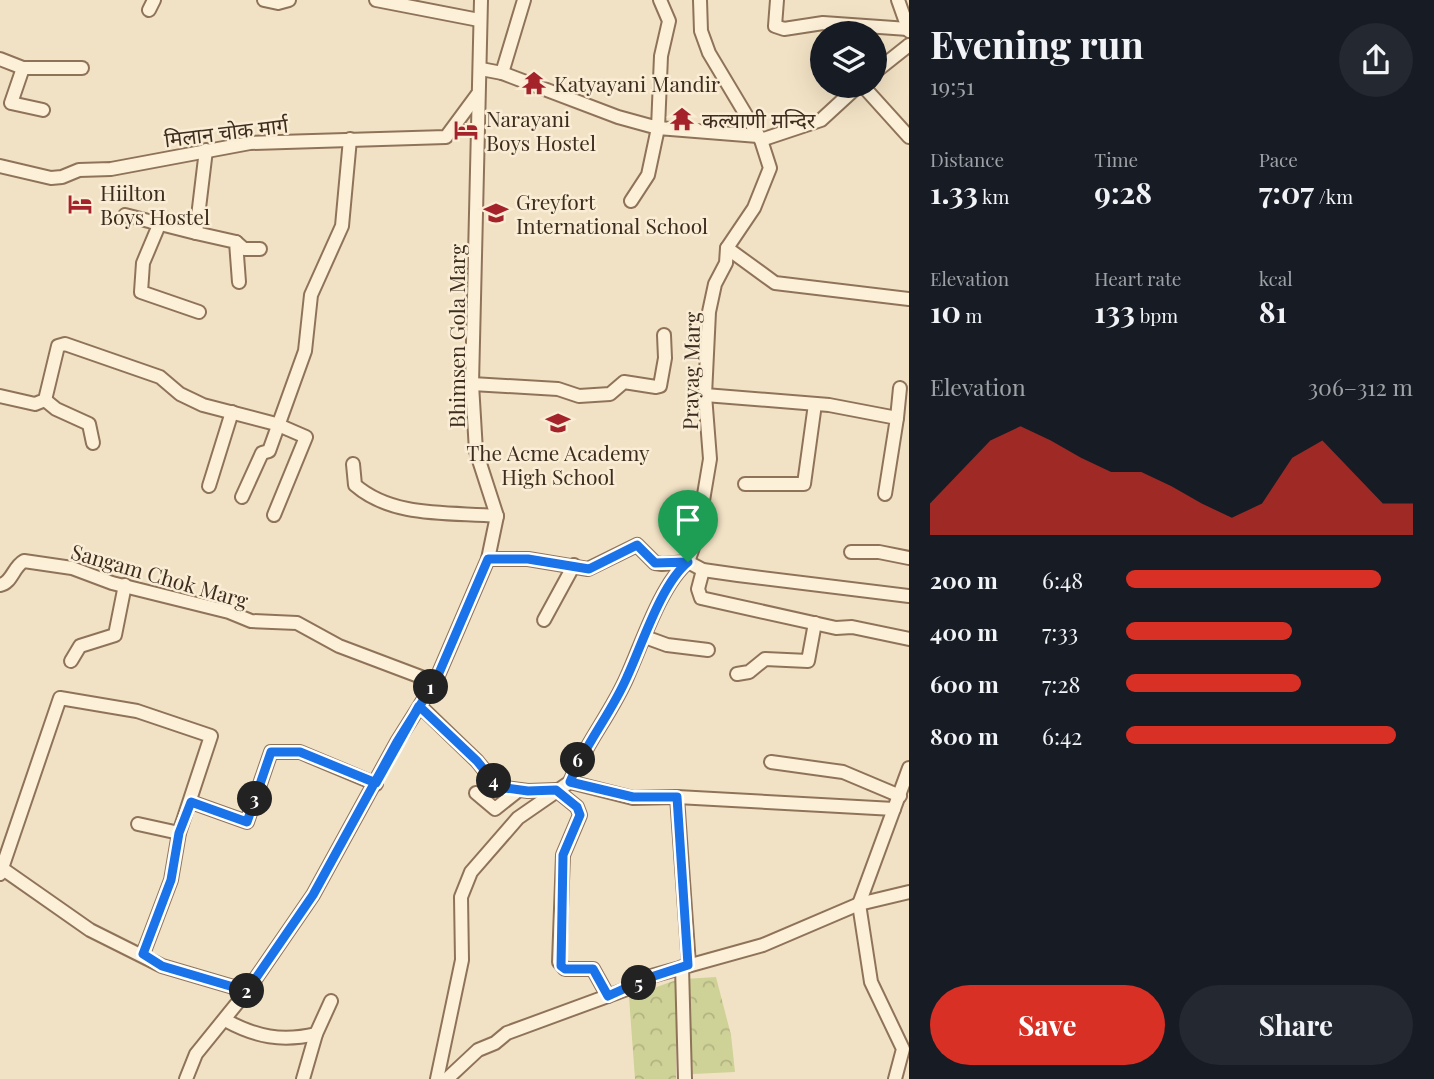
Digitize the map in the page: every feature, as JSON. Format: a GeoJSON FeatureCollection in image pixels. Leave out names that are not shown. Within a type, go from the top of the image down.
{"type":"FeatureCollection","features":[{"type":"Feature","properties":{"kind":"street"},"geometry":{"type":"LineString","coordinates":[[264,0],[278,3],[289,0]]}},
{"type":"Feature","properties":{"kind":"street"},"geometry":{"type":"LineString","coordinates":[[376,0],[479,20]]}},
{"type":"Feature","properties":{"kind":"street","name":"Bhimsen Gola Marg"},"geometry":{"type":"LineString","coordinates":[[247,991],[313,895],[436,680],[488,559],[497,516],[476,451],[472,384],[481,0]]}},
{"type":"Feature","properties":{"kind":"street"},"geometry":{"type":"LineString","coordinates":[[502,73],[524,0]]}},
{"type":"Feature","properties":{"kind":"street"},"geometry":{"type":"LineString","coordinates":[[631,201],[648,175],[655,128],[661,56],[669,21],[660,0]]}},
{"type":"Feature","properties":{"kind":"street","name":"Prayag Marg"},"geometry":{"type":"LineString","coordinates":[[570,782],[581,752],[627,678],[679,569],[688,562],[697,536],[710,459],[705,395],[709,312],[715,284],[726,263],[727,248],[754,208],[769,168],[760,138],[709,53],[701,31],[701,0]]}},
{"type":"Feature","properties":{"kind":"street"},"geometry":{"type":"LineString","coordinates":[[777,0],[775,26],[784,29],[823,23],[909,30],[898,0]]}},
{"type":"Feature","properties":{"kind":"street"},"geometry":{"type":"LineString","coordinates":[[887,62],[909,45]]}},
{"type":"Feature","properties":{"kind":"street"},"geometry":{"type":"LineString","coordinates":[[0,59],[23,68],[82,68]]}},
{"type":"Feature","properties":{"kind":"street"},"geometry":{"type":"LineString","coordinates":[[23,68],[11,103],[43,110]]}},
{"type":"Feature","properties":{"kind":"street"},"geometry":{"type":"LineString","coordinates":[[481,69],[502,73],[655,128],[760,138],[821,120],[846,98]]}},
{"type":"Feature","properties":{"kind":"street","name":"मिलान चोक मार्ग"},"geometry":{"type":"LineString","coordinates":[[0,166],[62,177],[79,170],[111,169],[250,143],[446,136],[470,108],[479,92]]}},
{"type":"Feature","properties":{"kind":"street"},"geometry":{"type":"LineString","coordinates":[[872,98],[909,137]]}},
{"type":"Feature","properties":{"kind":"street"},"geometry":{"type":"LineString","coordinates":[[242,497],[262,453],[269,451],[276,424],[296,382],[305,351],[311,295],[342,226],[351,139]]}},
{"type":"Feature","properties":{"kind":"street"},"geometry":{"type":"LineString","coordinates":[[195,233],[206,150]]}},
{"type":"Feature","properties":{"kind":"street"},"geometry":{"type":"LineString","coordinates":[[125,215],[236,242],[244,249],[260,249]]}},
{"type":"Feature","properties":{"kind":"street"},"geometry":{"type":"LineString","coordinates":[[159,225],[144,263],[141,292],[199,312]]}},
{"type":"Feature","properties":{"kind":"street"},"geometry":{"type":"LineString","coordinates":[[236,242],[239,282]]}},
{"type":"Feature","properties":{"kind":"street"},"geometry":{"type":"LineString","coordinates":[[727,248],[775,283],[909,299]]}},
{"type":"Feature","properties":{"kind":"street"},"geometry":{"type":"LineString","coordinates":[[472,384],[558,389],[579,396],[610,394],[624,382],[660,386],[664,373],[664,335]]}},
{"type":"Feature","properties":{"kind":"street"},"geometry":{"type":"LineString","coordinates":[[46,400],[58,346],[65,344],[160,377],[180,394],[203,405],[276,424],[306,437],[274,515]]}},
{"type":"Feature","properties":{"kind":"street"},"geometry":{"type":"LineString","coordinates":[[885,494],[900,388]]}},
{"type":"Feature","properties":{"kind":"street"},"geometry":{"type":"LineString","coordinates":[[705,395],[815,404],[897,418]]}},
{"type":"Feature","properties":{"kind":"street"},"geometry":{"type":"LineString","coordinates":[[0,396],[35,404],[46,400]]}},
{"type":"Feature","properties":{"kind":"street"},"geometry":{"type":"LineString","coordinates":[[46,400],[56,409],[89,424],[93,443]]}},
{"type":"Feature","properties":{"kind":"street"},"geometry":{"type":"LineString","coordinates":[[745,484],[797,485],[807,481],[815,404]]}},
{"type":"Feature","properties":{"kind":"street"},"geometry":{"type":"LineString","coordinates":[[209,486],[232,412]]}},
{"type":"Feature","properties":{"kind":"street"},"geometry":{"type":"LineString","coordinates":[[353,464],[355,485],[382,503],[399,509],[497,516]]}},
{"type":"Feature","properties":{"kind":"street"},"geometry":{"type":"LineString","coordinates":[[488,559],[528,559],[590,569],[637,545],[655,563],[688,562],[703,569],[909,596]]}},
{"type":"Feature","properties":{"kind":"street"},"geometry":{"type":"LineString","coordinates":[[851,552],[879,552],[909,558]]}},
{"type":"Feature","properties":{"kind":"street","name":"Sangam Chok Marg"},"geometry":{"type":"LineString","coordinates":[[0,585],[8,582],[18,564],[24,561],[72,568],[229,612],[251,621],[297,623],[371,660],[436,680]]}},
{"type":"Feature","properties":{"kind":"street"},"geometry":{"type":"LineString","coordinates":[[544,620],[574,565]]}},
{"type":"Feature","properties":{"kind":"street"},"geometry":{"type":"LineString","coordinates":[[703,569],[698,589],[701,598],[815,623],[909,639]]}},
{"type":"Feature","properties":{"kind":"street"},"geometry":{"type":"LineString","coordinates":[[71,661],[80,646],[115,635],[125,585]]}},
{"type":"Feature","properties":{"kind":"street"},"geometry":{"type":"LineString","coordinates":[[737,674],[749,672],[765,659],[808,661],[815,623]]}},
{"type":"Feature","properties":{"kind":"street"},"geometry":{"type":"LineString","coordinates":[[645,637],[667,645],[708,650]]}},
{"type":"Feature","properties":{"kind":"street"},"geometry":{"type":"LineString","coordinates":[[143,954],[171,880],[179,833],[211,736],[137,711],[60,698],[1,870],[90,930],[143,954],[162,966],[247,991],[196,1054],[186,1079]]}},
{"type":"Feature","properties":{"kind":"street"},"geometry":{"type":"LineString","coordinates":[[419,706],[477,761],[498,787],[556,790],[577,807],[580,815],[563,855],[559,962],[565,969],[593,969],[608,996]]}},
{"type":"Feature","properties":{"kind":"street"},"geometry":{"type":"LineString","coordinates":[[191,802],[247,822],[271,752],[300,752],[376,783]]}},
{"type":"Feature","properties":{"kind":"street"},"geometry":{"type":"LineString","coordinates":[[771,762],[843,772],[900,796]]}},
{"type":"Feature","properties":{"kind":"street"},"geometry":{"type":"LineString","coordinates":[[895,1079],[903,1049],[871,982],[859,904],[909,768]]}},
{"type":"Feature","properties":{"kind":"street"},"geometry":{"type":"LineString","coordinates":[[437,1079],[463,960],[461,897],[471,872],[518,818],[556,790],[570,782],[633,797],[894,809]]}},
{"type":"Feature","properties":{"kind":"street"},"geometry":{"type":"LineString","coordinates":[[476,793],[495,808],[519,790]]}},
{"type":"Feature","properties":{"kind":"street"},"geometry":{"type":"LineString","coordinates":[[677,797],[685,966],[685,1079]]}},
{"type":"Feature","properties":{"kind":"street"},"geometry":{"type":"LineString","coordinates":[[138,824],[179,833]]}},
{"type":"Feature","properties":{"kind":"street"},"geometry":{"type":"LineString","coordinates":[[447,1079],[478,1050],[495,1044],[507,1033],[608,996],[648,978],[763,945],[859,904],[909,892]]}},
{"type":"Feature","properties":{"kind":"street"},"geometry":{"type":"LineString","coordinates":[[303,1079],[316,1034],[331,1001]]}},
{"type":"Feature","properties":{"kind":"street"},"geometry":{"type":"LineString","coordinates":[[225,1020],[246,1032],[268,1037],[290,1040],[316,1034]]}},
{"type":"Feature","properties":{"kind":"green space"},"geometry":{"type":"Polygon","coordinates":[[[716,977],[731,1035],[735,1072],[693,1074],[685,979],[716,977]]]}},
{"type":"Feature","properties":{"kind":"green space"},"geometry":{"type":"Polygon","coordinates":[[[676,980],[676,1079],[635,1079],[629,997],[676,980]]]}},
{"type":"Feature","properties":{"kind":"place","name":"Katyayani Mandir"},"geometry":{"type":"Point","coordinates":[534,83]}},
{"type":"Feature","properties":{"kind":"place","name":"कल्याणी मन्दिर"},"geometry":{"type":"Point","coordinates":[682,119]}},
{"type":"Feature","properties":{"kind":"place","name":"Narayani Boys Hostel"},"geometry":{"type":"Point","coordinates":[466,130]}},
{"type":"Feature","properties":{"kind":"place","name":"Hiilton Boys Hostel"},"geometry":{"type":"Point","coordinates":[80,204]}},
{"type":"Feature","properties":{"kind":"place","name":"Greyfort International School"},"geometry":{"type":"Point","coordinates":[496,213]}},
{"type":"Feature","properties":{"kind":"place","name":"The Acme Academy High School"},"geometry":{"type":"Point","coordinates":[558,423]}},
{"type":"Feature","properties":{"kind":"route"},"geometry":{"type":"LineString","coordinates":[[688,562],[655,563],[637,545],[589,569],[528,559],[488,559],[436,680],[397,742],[376,783],[313,895],[247,991],[162,966],[143,954],[171,880],[179,833],[191,802],[247,822],[271,752],[300,752],[376,783],[397,742],[419,706],[441,728],[477,761],[498,787],[528,791],[556,790],[579,810],[580,815],[563,855],[561,966],[565,969],[590,967],[608,996],[648,978],[688,965],[677,797],[633,797],[570,782],[581,752],[627,678],[679,569],[688,562]]}}]}
